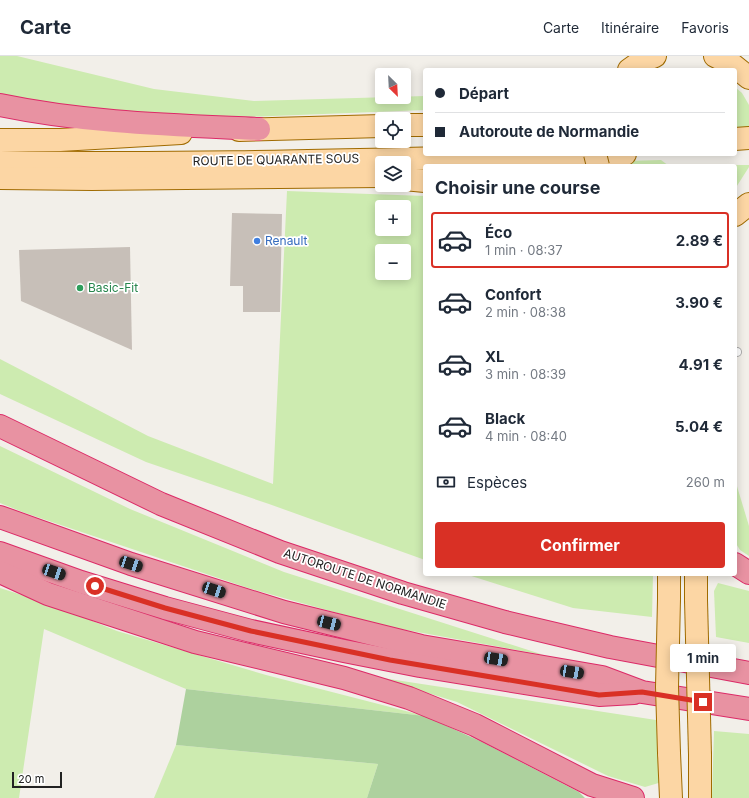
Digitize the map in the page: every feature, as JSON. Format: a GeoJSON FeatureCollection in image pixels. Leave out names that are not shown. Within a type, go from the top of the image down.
{"type":"FeatureCollection","features":[{"type":"Feature","properties":{"kind":"highway"},"geometry":{"type":"LineString","coordinates":[[0,105],[45,114],[136,124],[259,129]]}},
{"type":"Feature","properties":{"kind":"highway","name":"AUTOROUTE DE NORMANDIE"},"geometry":{"type":"LineString","coordinates":[[0,426],[161,504],[280,552],[403,593],[505,622],[610,647],[749,673]]}},
{"type":"Feature","properties":{"kind":"highway"},"geometry":{"type":"LineString","coordinates":[[0,517],[131,564],[284,612],[421,646],[602,677],[642,692],[749,709]]}},
{"type":"Feature","properties":{"kind":"highway"},"geometry":{"type":"LineString","coordinates":[[0,553],[81,582],[165,608],[251,631],[420,666],[599,695],[642,692]]}},
{"type":"Feature","properties":{"kind":"highway"},"geometry":{"type":"LineString","coordinates":[[737,565],[749,573]]}},
{"type":"Feature","properties":{"kind":"highway"},"geometry":{"type":"LineString","coordinates":[[0,572],[48,594],[194,642],[344,678],[408,698],[475,726],[600,791],[632,798]]}},
{"type":"Feature","properties":{"kind":"main road"},"geometry":{"type":"LineString","coordinates":[[632,68],[640,62],[655,56]]}},
{"type":"Feature","properties":{"kind":"main road"},"geometry":{"type":"LineString","coordinates":[[715,56],[737,68]]}},
{"type":"Feature","properties":{"kind":"main road"},"geometry":{"type":"LineString","coordinates":[[737,68],[749,78]]}},
{"type":"Feature","properties":{"kind":"main road"},"geometry":{"type":"LineString","coordinates":[[411,125],[423,125]]}},
{"type":"Feature","properties":{"kind":"main road"},"geometry":{"type":"LineString","coordinates":[[0,140],[60,140],[259,129],[375,126]]}},
{"type":"Feature","properties":{"kind":"main road"},"geometry":{"type":"LineString","coordinates":[[737,139],[749,138]]}},
{"type":"Feature","properties":{"kind":"main road","name":"ROUTE DE QUARANTE SOUS"},"geometry":{"type":"LineString","coordinates":[[0,149],[156,150],[423,144]]}},
{"type":"Feature","properties":{"kind":"main road"},"geometry":{"type":"LineString","coordinates":[[737,152],[749,152]]}},
{"type":"Feature","properties":{"kind":"main road","name":"ROUTE DE QUARANTE SOUS"},"geometry":{"type":"LineString","coordinates":[[0,162],[148,163],[518,156]]}},
{"type":"Feature","properties":{"kind":"main road"},"geometry":{"type":"LineString","coordinates":[[411,175],[423,175]]}},
{"type":"Feature","properties":{"kind":"main road"},"geometry":{"type":"LineString","coordinates":[[0,178],[92,179],[375,176]]}},
{"type":"Feature","properties":{"kind":"main road"},"geometry":{"type":"LineString","coordinates":[[411,180],[423,181]]}},
{"type":"Feature","properties":{"kind":"main road"},"geometry":{"type":"LineString","coordinates":[[737,213],[749,204]]}},
{"type":"Feature","properties":{"kind":"main road"},"geometry":{"type":"LineString","coordinates":[[669,576],[667,687],[671,798]]}},
{"type":"Feature","properties":{"kind":"main road"},"geometry":{"type":"LineString","coordinates":[[696,576],[700,798]]}},
{"type":"Feature","properties":{"kind":"green space"},"geometry":{"type":"Polygon","coordinates":[[[0,56],[17,56],[154,89],[254,101],[375,97],[375,104],[411,104],[411,96],[423,96],[423,110],[143,121],[0,94],[0,56]]]}},
{"type":"Feature","properties":{"kind":"green space"},"geometry":{"type":"Polygon","coordinates":[[[737,89],[742,93],[749,105],[749,128],[737,129],[737,89]]]}},
{"type":"Feature","properties":{"kind":"green space"},"geometry":{"type":"Polygon","coordinates":[[[661,160],[666,164],[627,164],[626,161],[661,160]]]}},
{"type":"Feature","properties":{"kind":"green space"},"geometry":{"type":"Polygon","coordinates":[[[737,165],[749,165],[737,186],[737,165]]]}},
{"type":"Feature","properties":{"kind":"green space"},"geometry":{"type":"Polygon","coordinates":[[[287,191],[423,196],[423,559],[146,462],[0,394],[0,359],[148,436],[273,484],[287,191]]]}},
{"type":"Feature","properties":{"kind":"green space"},"geometry":{"type":"Polygon","coordinates":[[[0,446],[130,509],[284,572],[544,655],[384,626],[248,588],[25,513],[0,503],[0,446]]]}},
{"type":"Feature","properties":{"kind":"green space"},"geometry":{"type":"Polygon","coordinates":[[[737,486],[749,526],[749,556],[740,550],[737,545],[737,486]]]}},
{"type":"Feature","properties":{"kind":"green space"},"geometry":{"type":"Polygon","coordinates":[[[471,576],[653,576],[652,617],[573,608],[471,576]]]}},
{"type":"Feature","properties":{"kind":"green space"},"geometry":{"type":"Polygon","coordinates":[[[718,583],[749,591],[749,643],[716,637],[714,591],[718,583]]]}},
{"type":"Feature","properties":{"kind":"green space"},"geometry":{"type":"Polygon","coordinates":[[[0,588],[53,605],[117,631],[266,675],[425,716],[186,689],[44,629],[19,798],[0,798],[0,588]]]}},
{"type":"Feature","properties":{"kind":"green space"},"geometry":{"type":"Polygon","coordinates":[[[376,677],[656,720],[662,782],[645,787],[608,776],[457,702],[376,677]]]}},
{"type":"Feature","properties":{"kind":"green space"},"geometry":{"type":"Polygon","coordinates":[[[186,689],[425,716],[482,742],[579,792],[585,798],[367,798],[378,764],[176,745],[186,689]]]}},
{"type":"Feature","properties":{"kind":"green space"},"geometry":{"type":"Polygon","coordinates":[[[714,731],[749,734],[749,798],[712,798],[714,731]]]}},
{"type":"Feature","properties":{"kind":"green space"},"geometry":{"type":"Polygon","coordinates":[[[176,745],[378,764],[367,798],[154,798],[176,745]]]}},
{"type":"Feature","properties":{"kind":"building","name":"Renault"},"geometry":{"type":"Polygon","coordinates":[[[232,213],[282,214],[280,312],[243,312],[243,286],[230,286],[232,213]]]}},
{"type":"Feature","properties":{"kind":"building"},"geometry":{"type":"Polygon","coordinates":[[[130,247],[132,350],[21,301],[19,250],[130,247]]]}},
{"type":"Feature","properties":{"kind":"place","name":"Renault"},"geometry":{"type":"Point","coordinates":[257,241]}},
{"type":"Feature","properties":{"kind":"place","name":"Basic-Fit"},"geometry":{"type":"Point","coordinates":[80,288]}},
{"type":"Feature","properties":{"kind":"route"},"geometry":{"type":"LineString","coordinates":[[95,586],[165,608],[251,631],[390,660],[599,695],[642,692],[703,702]]}}]}
